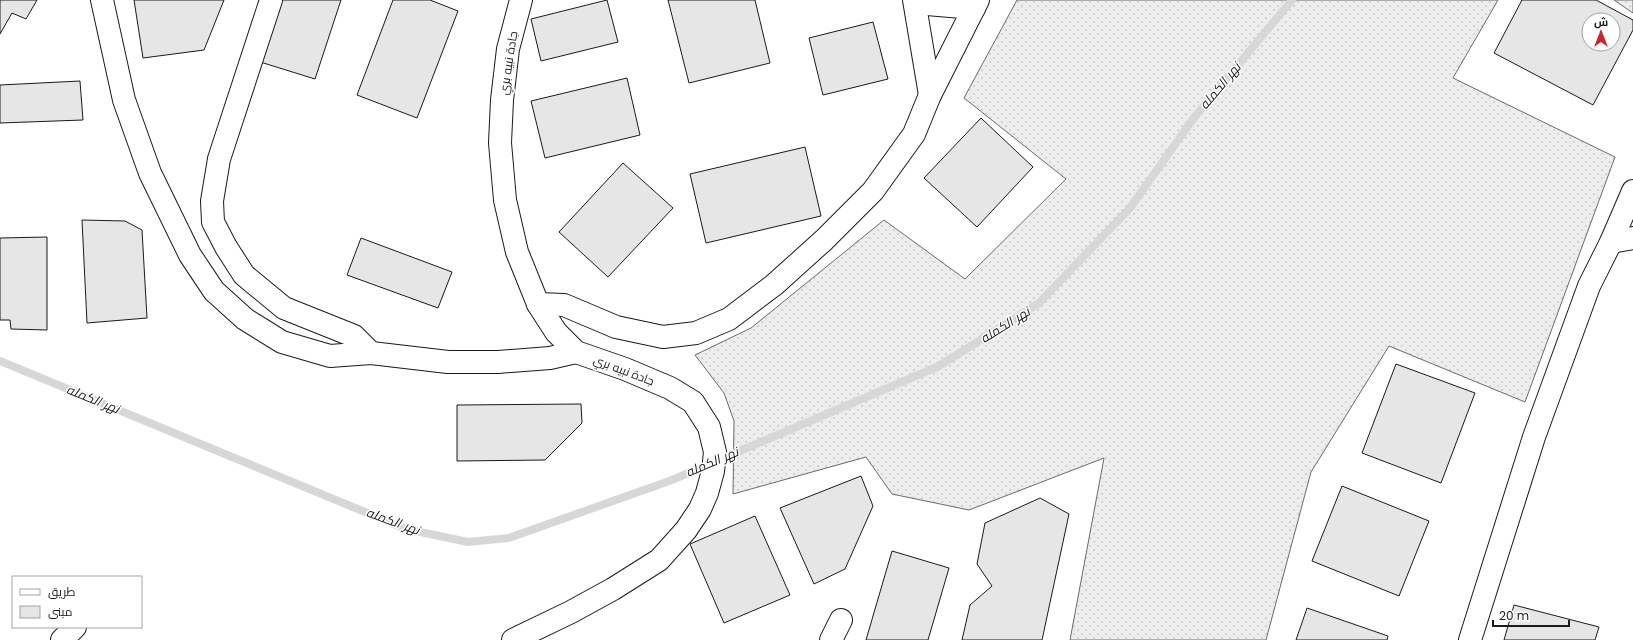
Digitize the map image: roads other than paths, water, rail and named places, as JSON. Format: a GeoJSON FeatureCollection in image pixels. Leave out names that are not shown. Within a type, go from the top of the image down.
{"type":"FeatureCollection","features":[{"type":"Feature","properties":{"kind":"street"},"geometry":{"type":"LineString","coordinates":[[102,0],[124,100],[150,173],[190,256],[214,292],[244,319],[282,342],[330,356],[371,353],[448,362],[498,362],[550,358],[576,352]]}},
{"type":"Feature","properties":{"kind":"street"},"geometry":{"type":"LineString","coordinates":[[271,0],[219,159],[212,201],[213,222],[226,247],[244,275],[284,308],[354,336],[371,353]]}},
{"type":"Feature","properties":{"kind":"street","name":"جادة نبيه بري"},"geometry":{"type":"LineString","coordinates":[[512,640],[571,612],[659,560],[686,530],[700,509],[707,493],[713,471],[714,452],[709,427],[693,402],[670,388],[625,369],[576,352],[556,332],[538,304],[516,245],[505,200],[500,143],[502,100],[508,49],[521,0]]}},
{"type":"Feature","properties":{"kind":"street"},"geometry":{"type":"LineString","coordinates":[[538,304],[564,306],[616,327],[663,337],[696,333],[729,319],[774,285],[824,240],[874,191],[914,134],[930,95],[976,4],[914,1],[930,95]]}},
{"type":"Feature","properties":{"kind":"street"},"geometry":{"type":"LineString","coordinates":[[1470,640],[1534,437],[1589,286],[1611,242],[1633,190]]}},
{"type":"Feature","properties":{"kind":"street"},"geometry":{"type":"LineString","coordinates":[[1611,242],[1633,238]]}},
{"type":"Feature","properties":{"kind":"street"},"geometry":{"type":"LineString","coordinates":[[831,640],[841,620]]}},
{"type":"Feature","properties":{"kind":"street"},"geometry":{"type":"LineString","coordinates":[[62,640],[74,628]]}},
{"type":"Feature","properties":{"kind":"waterway","name":"نهر الكمله"},"geometry":{"type":"LineString","coordinates":[[0,361],[406,529],[468,542],[509,538],[672,480],[939,366],[1039,303],[1130,208],[1193,119],[1292,0]]}}]}
